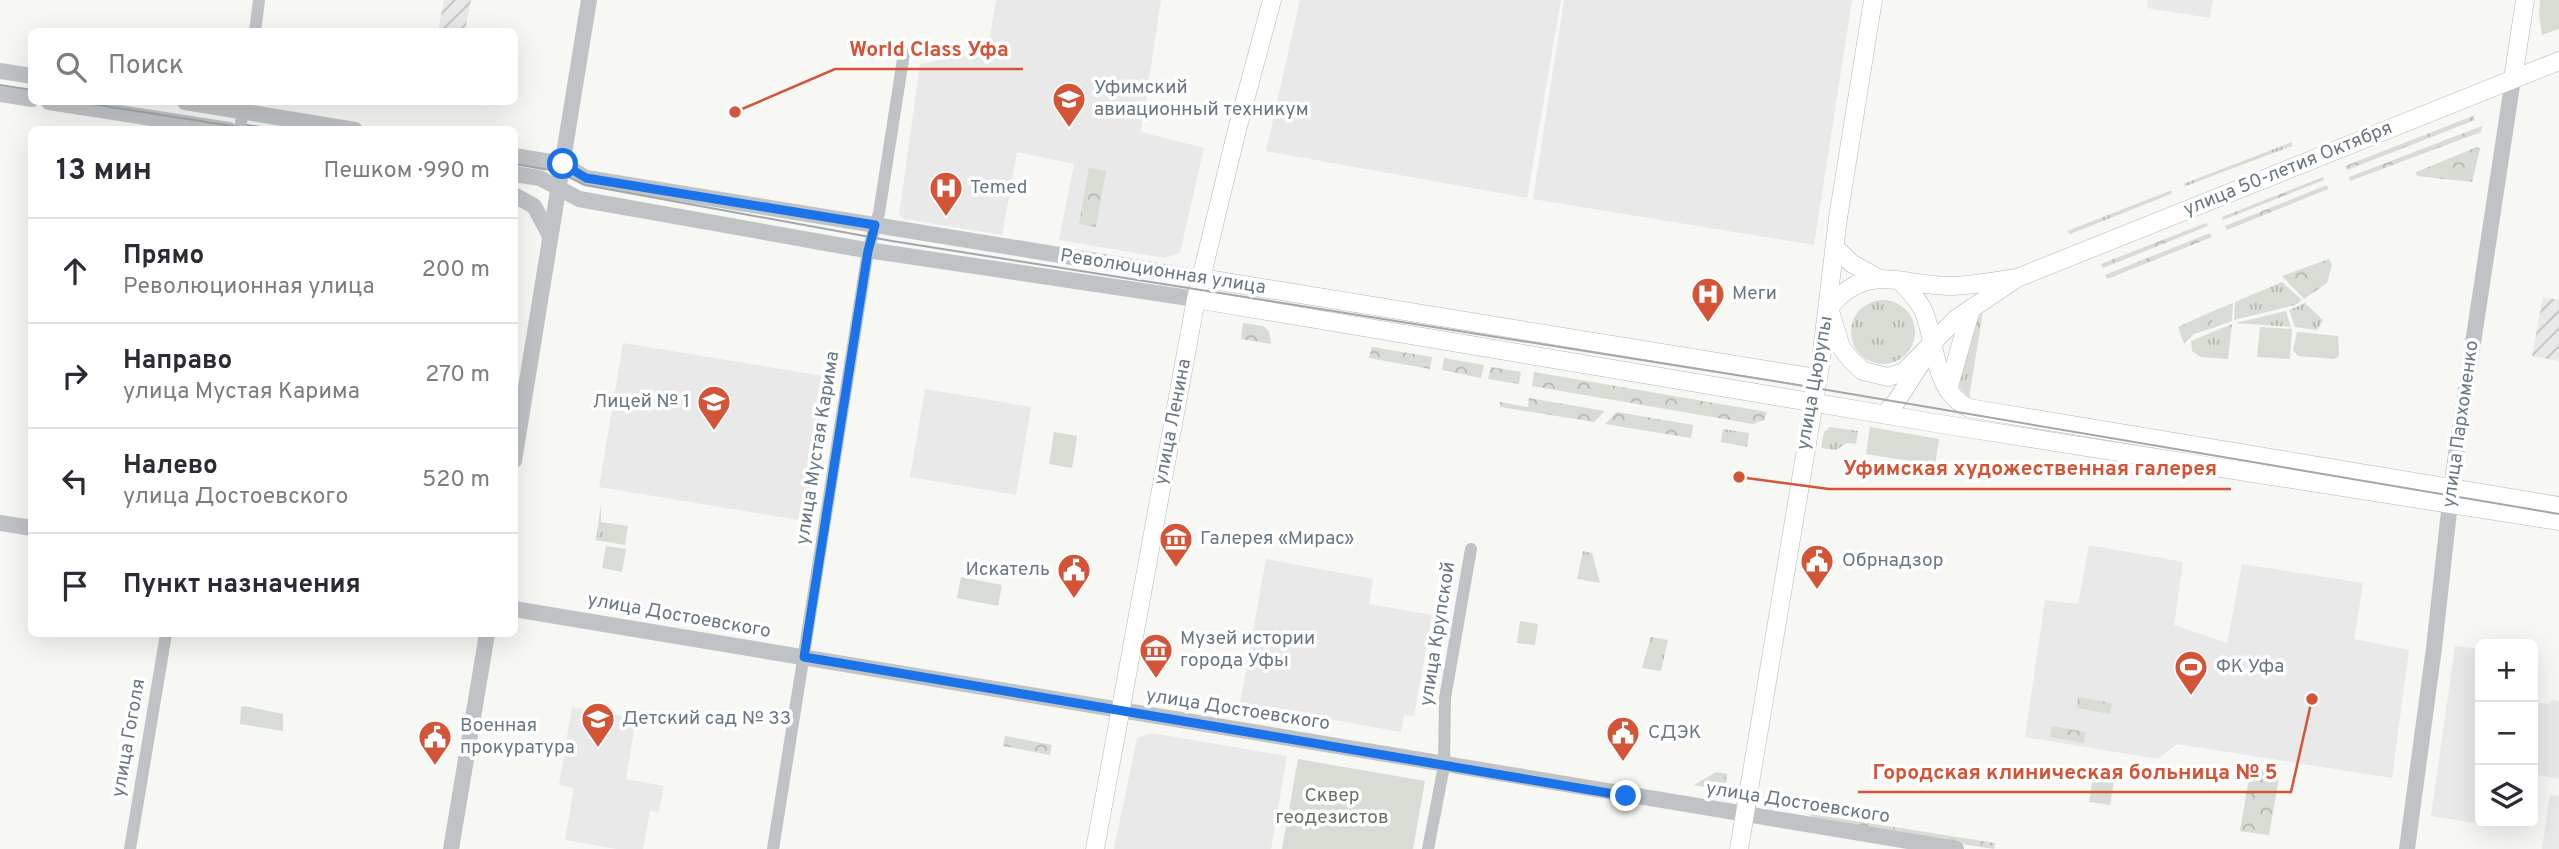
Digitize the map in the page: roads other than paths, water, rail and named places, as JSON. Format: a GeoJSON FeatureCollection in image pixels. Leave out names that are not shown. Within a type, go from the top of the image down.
{"type":"FeatureCollection","features":[{"type":"Feature","properties":{"kind":"main road","name":"улица Ленина"},"geometry":{"type":"LineString","coordinates":[[1095,849],[1118,711],[1196,299],[1272,0]]}},
{"type":"Feature","properties":{"kind":"main road","name":"улица Цюрупы"},"geometry":{"type":"LineString","coordinates":[[1739,849],[1829,308],[1873,0]]}},
{"type":"Feature","properties":{"kind":"main road","name":"улица Пархоменко"},"geometry":{"type":"LineString","coordinates":[[2512,79],[2525,0]]}},
{"type":"Feature","properties":{"kind":"main road","name":"улица 50-летия Октября"},"geometry":{"type":"LineString","coordinates":[[1931,347],[1956,319],[2017,278],[2559,61]]}},
{"type":"Feature","properties":{"kind":"main road"},"geometry":{"type":"LineString","coordinates":[[1836,248],[1851,263],[1878,278],[1901,282],[1923,309],[1931,347],[1948,390],[1969,408],[2450,496],[2559,521]]}},
{"type":"Feature","properties":{"kind":"main road","name":"Революционная улица"},"geometry":{"type":"LineString","coordinates":[[1201,278],[1816,378]]}},
{"type":"Feature","properties":{"kind":"main road"},"geometry":{"type":"LineString","coordinates":[[1878,278],[1843,290],[1829,308],[1841,347],[1856,366],[1871,375],[1888,377],[1904,372],[1931,347]]}},
{"type":"Feature","properties":{"kind":"main road","name":"улица 50-летия Октября"},"geometry":{"type":"LineString","coordinates":[[1901,282],[1951,286],[2017,278]]}},
{"type":"Feature","properties":{"kind":"main road"},"geometry":{"type":"LineString","coordinates":[[1196,299],[1953,426],[2450,496],[2559,506]]}},
{"type":"Feature","properties":{"kind":"main road"},"geometry":{"type":"LineString","coordinates":[[1948,390],[1970,309]]}},
{"type":"Feature","properties":{"kind":"main road"},"geometry":{"type":"LineString","coordinates":[[1884,414],[1912,380],[1931,347]]}},
{"type":"Feature","properties":{"kind":"street"},"geometry":{"type":"LineString","coordinates":[[256,28],[259,0]]}},
{"type":"Feature","properties":{"kind":"street"},"geometry":{"type":"LineString","coordinates":[[518,435],[589,0]]}},
{"type":"Feature","properties":{"kind":"street","name":"улица Мустая Карима"},"geometry":{"type":"LineString","coordinates":[[773,849],[868,251],[875,225],[904,53]]}},
{"type":"Feature","properties":{"kind":"street"},"geometry":{"type":"LineString","coordinates":[[0,71],[28,75]]}},
{"type":"Feature","properties":{"kind":"street","name":"улица Пархоменко"},"geometry":{"type":"LineString","coordinates":[[2407,849],[2434,648],[2450,496],[2512,79]]}},
{"type":"Feature","properties":{"kind":"street"},"geometry":{"type":"LineString","coordinates":[[0,94],[28,98]]}},
{"type":"Feature","properties":{"kind":"street"},"geometry":{"type":"LineString","coordinates":[[68,105],[203,126]]}},
{"type":"Feature","properties":{"kind":"street"},"geometry":{"type":"LineString","coordinates":[[241,126],[244,106],[336,126]]}},
{"type":"Feature","properties":{"kind":"street","name":"Революционная улица"},"geometry":{"type":"LineString","coordinates":[[518,157],[563,164],[586,178],[1201,278]]}},
{"type":"Feature","properties":{"kind":"street"},"geometry":{"type":"LineString","coordinates":[[518,175],[540,178],[579,199],[868,251],[1196,299]]}},
{"type":"Feature","properties":{"kind":"street"},"geometry":{"type":"LineString","coordinates":[[518,197],[534,206],[549,234]]}},
{"type":"Feature","properties":{"kind":"street"},"geometry":{"type":"LineString","coordinates":[[0,523],[28,527]]}},
{"type":"Feature","properties":{"kind":"street","name":"улица Крупской"},"geometry":{"type":"LineString","coordinates":[[1428,849],[1444,766],[1445,698],[1471,549]]}},
{"type":"Feature","properties":{"kind":"street","name":"улица Достоевского"},"geometry":{"type":"LineString","coordinates":[[518,610],[1744,816],[1956,849]]}},
{"type":"Feature","properties":{"kind":"street","name":"улица Гоголя"},"geometry":{"type":"LineString","coordinates":[[130,849],[165,637]]}},
{"type":"Feature","properties":{"kind":"street"},"geometry":{"type":"LineString","coordinates":[[451,849],[486,637]]}},
{"type":"Feature","properties":{"kind":"tram line"},"geometry":{"type":"LineString","coordinates":[[0,85],[28,89]]}},
{"type":"Feature","properties":{"kind":"tram line"},"geometry":{"type":"LineString","coordinates":[[98,105],[232,126]]}},
{"type":"Feature","properties":{"kind":"tram line"},"geometry":{"type":"LineString","coordinates":[[247,125],[253,126]]}},
{"type":"Feature","properties":{"kind":"tram line"},"geometry":{"type":"LineString","coordinates":[[518,165],[556,171],[585,185],[892,241],[1780,382],[2559,514]]}},
{"type":"Feature","properties":{"kind":"place","name":"World Class Уфа"},"geometry":{"type":"Point","coordinates":[735,112]}},
{"type":"Feature","properties":{"kind":"place","name":"Уфимский авиационный техникум"},"geometry":{"type":"Point","coordinates":[1069,129]}},
{"type":"Feature","properties":{"kind":"place","name":"Temed"},"geometry":{"type":"Point","coordinates":[946,218]}},
{"type":"Feature","properties":{"kind":"place","name":"Меги"},"geometry":{"type":"Point","coordinates":[1708,324]}},
{"type":"Feature","properties":{"kind":"place","name":"Лицей № 1"},"geometry":{"type":"Point","coordinates":[714,432]}},
{"type":"Feature","properties":{"kind":"place","name":"Уфимская художественная галерея"},"geometry":{"type":"Point","coordinates":[1739,477]}},
{"type":"Feature","properties":{"kind":"place","name":"Галерея «Мирас»"},"geometry":{"type":"Point","coordinates":[1176,569]}},
{"type":"Feature","properties":{"kind":"place","name":"Обрнадзор"},"geometry":{"type":"Point","coordinates":[1817,591]}},
{"type":"Feature","properties":{"kind":"place","name":"Искатель"},"geometry":{"type":"Point","coordinates":[1074,600]}},
{"type":"Feature","properties":{"kind":"place","name":"Музей истории города Уфы"},"geometry":{"type":"Point","coordinates":[1156,680]}},
{"type":"Feature","properties":{"kind":"place","name":"ФК Уфа"},"geometry":{"type":"Point","coordinates":[2191,697]}},
{"type":"Feature","properties":{"kind":"place","name":"Городская клиническая больница № 5"},"geometry":{"type":"Point","coordinates":[2312,699]}},
{"type":"Feature","properties":{"kind":"place","name":"Детский сад № 33"},"geometry":{"type":"Point","coordinates":[598,749]}},
{"type":"Feature","properties":{"kind":"place","name":"СДЭК"},"geometry":{"type":"Point","coordinates":[1623,763]}},
{"type":"Feature","properties":{"kind":"place","name":"Военная прокуратура"},"geometry":{"type":"Point","coordinates":[435,767]}},
{"type":"Feature","properties":{"kind":"park label","name":"Сквер геодезистов"},"geometry":{"type":"Point","coordinates":[1332,807]}}]}
